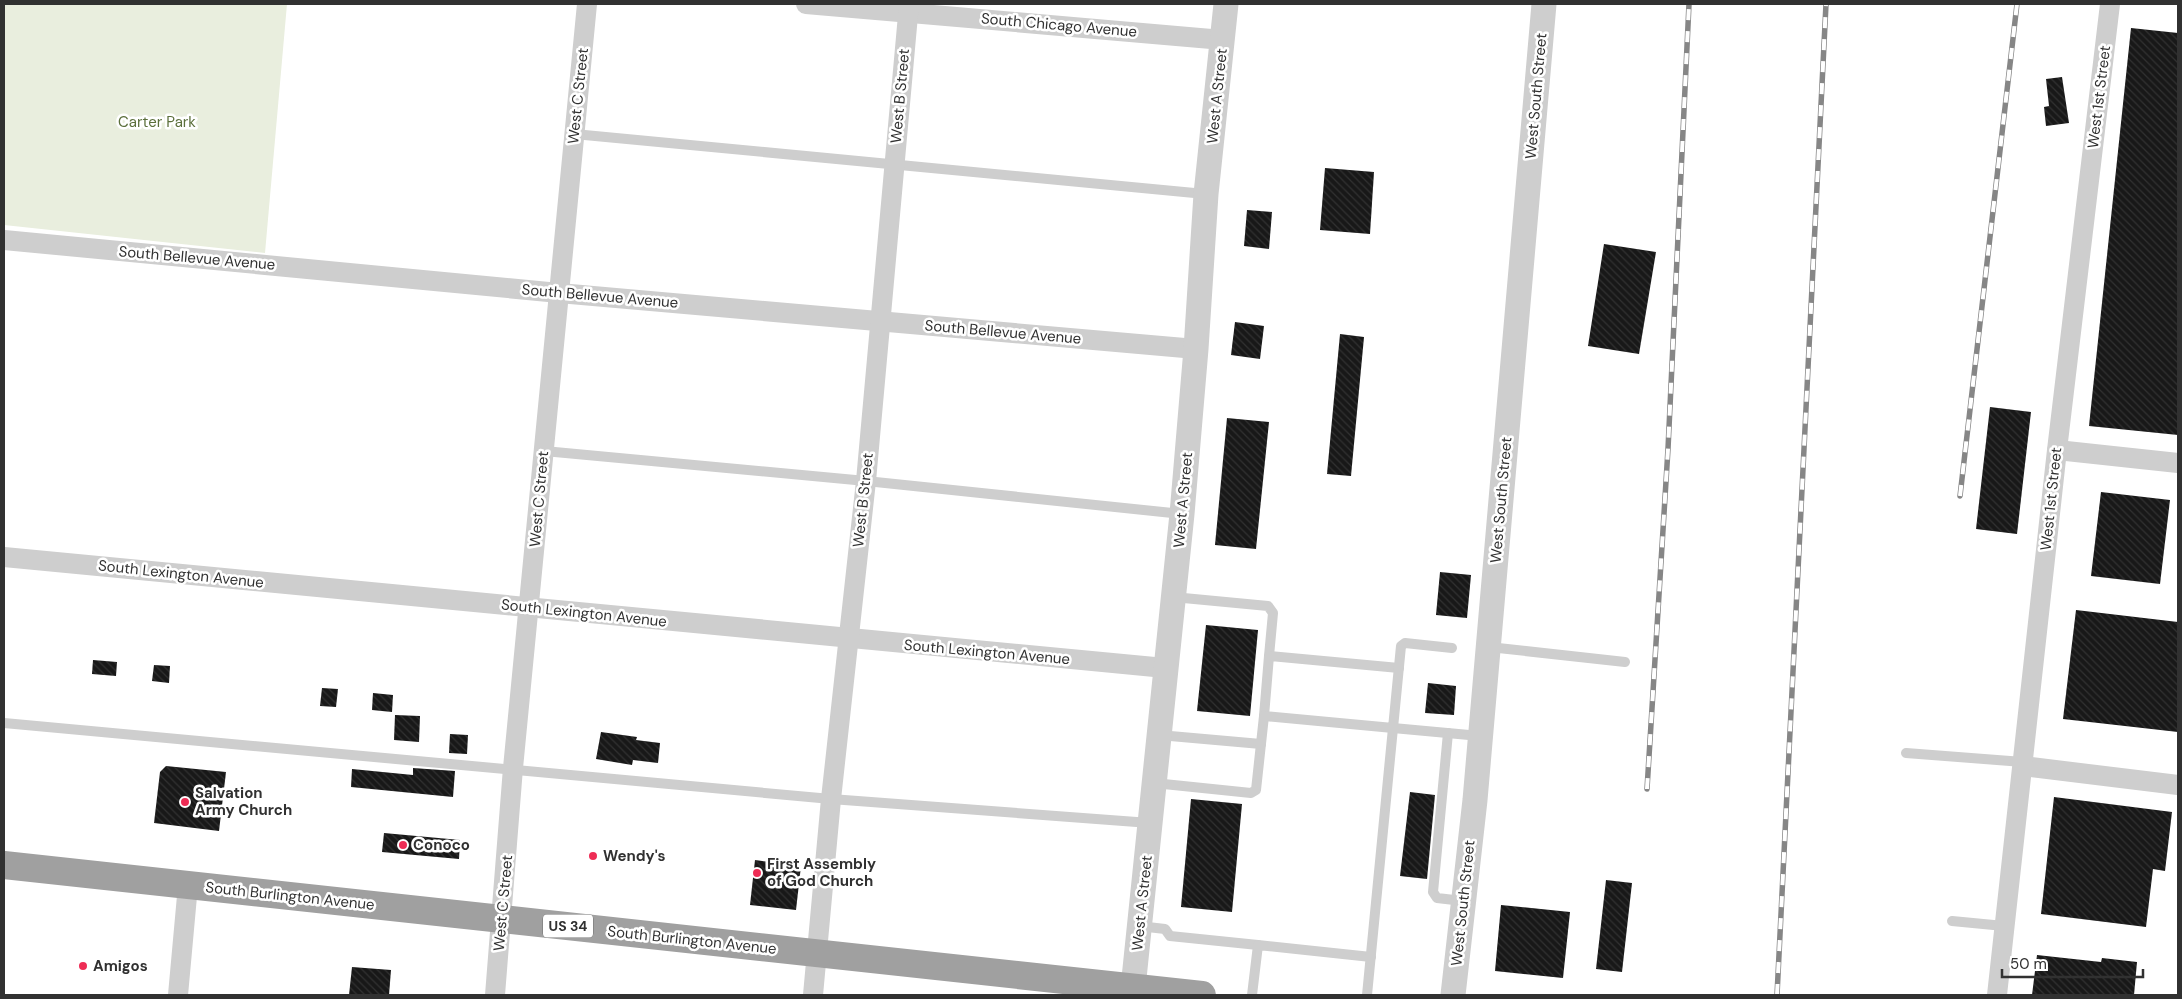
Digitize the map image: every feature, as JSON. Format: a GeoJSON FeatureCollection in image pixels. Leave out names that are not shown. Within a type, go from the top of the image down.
{"type":"FeatureCollection","features":[{"type":"Feature","properties":{"kind":"highway","name":"South Burlington Avenue"},"geometry":{"type":"LineString","coordinates":[[4,865],[817,953],[1133,992],[1202,995]]}},
{"type":"Feature","properties":{"kind":"street","name":"West C Street"},"geometry":{"type":"LineString","coordinates":[[495,995],[513,768],[587,4]]}},
{"type":"Feature","properties":{"kind":"street","name":"South Chicago Avenue"},"geometry":{"type":"LineString","coordinates":[[806,4],[909,8],[1223,40]]}},
{"type":"Feature","properties":{"kind":"street","name":"West A Street"},"geometry":{"type":"LineString","coordinates":[[1133,992],[1164,668],[1182,514],[1196,349],[1206,194],[1226,4]]}},
{"type":"Feature","properties":{"kind":"street","name":"West South Street"},"geometry":{"type":"LineString","coordinates":[[1453,995],[1489,647],[1544,4]]}},
{"type":"Feature","properties":{"kind":"street","name":"West 1st Street"},"geometry":{"type":"LineString","coordinates":[[1997,995],[2057,450],[2110,4]]}},
{"type":"Feature","properties":{"kind":"street","name":"West B Street"},"geometry":{"type":"LineString","coordinates":[[813,995],[831,799],[866,481],[909,8]]}},
{"type":"Feature","properties":{"kind":"street","name":"South Bellevue Avenue"},"geometry":{"type":"LineString","coordinates":[[4,240],[559,293],[1196,349]]}},
{"type":"Feature","properties":{"kind":"street"},"geometry":{"type":"LineString","coordinates":[[2057,450],[2178,463]]}},
{"type":"Feature","properties":{"kind":"street","name":"South Lexington Avenue"},"geometry":{"type":"LineString","coordinates":[[4,557],[1164,668]]}},
{"type":"Feature","properties":{"kind":"street"},"geometry":{"type":"LineString","coordinates":[[2023,764],[2178,785]]}},
{"type":"Feature","properties":{"kind":"street"},"geometry":{"type":"LineString","coordinates":[[178,995],[188,885]]}},
{"type":"Feature","properties":{"kind":"lane"},"geometry":{"type":"LineString","coordinates":[[574,134],[1206,194]]}},
{"type":"Feature","properties":{"kind":"lane"},"geometry":{"type":"LineString","coordinates":[[544,451],[866,481],[1182,514]]}},
{"type":"Feature","properties":{"kind":"lane"},"geometry":{"type":"LineString","coordinates":[[1153,783],[1251,793],[1256,790],[1261,744],[1273,613],[1268,606],[1173,597]]}},
{"type":"Feature","properties":{"kind":"lane"},"geometry":{"type":"LineString","coordinates":[[1367,995],[1401,646],[1405,643],[1452,648]]}},
{"type":"Feature","properties":{"kind":"lane"},"geometry":{"type":"LineString","coordinates":[[1489,647],[1625,662]]}},
{"type":"Feature","properties":{"kind":"lane"},"geometry":{"type":"LineString","coordinates":[[1269,656],[1399,668]]}},
{"type":"Feature","properties":{"kind":"lane"},"geometry":{"type":"LineString","coordinates":[[1264,716],[1480,736]]}},
{"type":"Feature","properties":{"kind":"lane"},"geometry":{"type":"LineString","coordinates":[[4,723],[513,768],[831,799],[1150,823]]}},
{"type":"Feature","properties":{"kind":"lane"},"geometry":{"type":"LineString","coordinates":[[1448,733],[1433,892],[1437,898],[1463,901]]}},
{"type":"Feature","properties":{"kind":"lane"},"geometry":{"type":"LineString","coordinates":[[1158,735],[1261,744]]}},
{"type":"Feature","properties":{"kind":"lane"},"geometry":{"type":"LineString","coordinates":[[1906,753],[2023,764]]}},
{"type":"Feature","properties":{"kind":"lane"},"geometry":{"type":"LineString","coordinates":[[1952,921],[2004,926]]}},
{"type":"Feature","properties":{"kind":"lane"},"geometry":{"type":"LineString","coordinates":[[1139,926],[1165,929],[1170,936],[1371,957]]}},
{"type":"Feature","properties":{"kind":"lane"},"geometry":{"type":"LineString","coordinates":[[1252,995],[1258,945]]}},
{"type":"Feature","properties":{"kind":"green space","name":"Carter Park"},"geometry":{"type":"Polygon","coordinates":[[[4,4],[287,4],[265,253],[4,225],[4,4]]]}},
{"type":"Feature","properties":{"kind":"building"},"geometry":{"type":"Polygon","coordinates":[[[2131,28],[2178,33],[2178,435],[2089,426],[2131,28]]]}},
{"type":"Feature","properties":{"kind":"building"},"geometry":{"type":"Polygon","coordinates":[[[2062,77],[2069,123],[2046,126],[2044,107],[2049,106],[2046,79],[2062,77]]]}},
{"type":"Feature","properties":{"kind":"building"},"geometry":{"type":"Polygon","coordinates":[[[1325,168],[1374,172],[1370,234],[1320,230],[1325,168]]]}},
{"type":"Feature","properties":{"kind":"building"},"geometry":{"type":"Polygon","coordinates":[[[1247,210],[1272,212],[1269,249],[1244,246],[1247,210]]]}},
{"type":"Feature","properties":{"kind":"building"},"geometry":{"type":"Polygon","coordinates":[[[1604,244],[1656,252],[1639,354],[1588,346],[1604,244]]]}},
{"type":"Feature","properties":{"kind":"building"},"geometry":{"type":"Polygon","coordinates":[[[1235,322],[1264,326],[1260,359],[1231,355],[1235,322]]]}},
{"type":"Feature","properties":{"kind":"building"},"geometry":{"type":"Polygon","coordinates":[[[1340,334],[1364,337],[1351,476],[1327,474],[1340,334]]]}},
{"type":"Feature","properties":{"kind":"building"},"geometry":{"type":"Polygon","coordinates":[[[1990,407],[2031,412],[2017,534],[1976,529],[1990,407]]]}},
{"type":"Feature","properties":{"kind":"building"},"geometry":{"type":"Polygon","coordinates":[[[1227,418],[1269,422],[1256,549],[1215,545],[1227,418]]]}},
{"type":"Feature","properties":{"kind":"building"},"geometry":{"type":"Polygon","coordinates":[[[2101,492],[2170,500],[2160,584],[2091,576],[2101,492]]]}},
{"type":"Feature","properties":{"kind":"building"},"geometry":{"type":"Polygon","coordinates":[[[1440,572],[1471,575],[1467,618],[1436,615],[1440,572]]]}},
{"type":"Feature","properties":{"kind":"building"},"geometry":{"type":"Polygon","coordinates":[[[2076,610],[2178,622],[2178,732],[2063,719],[2076,610]]]}},
{"type":"Feature","properties":{"kind":"building"},"geometry":{"type":"Polygon","coordinates":[[[1206,625],[1258,630],[1250,716],[1197,711],[1206,625]]]}},
{"type":"Feature","properties":{"kind":"building"},"geometry":{"type":"Polygon","coordinates":[[[93,660],[117,662],[116,676],[92,674],[93,660]]]}},
{"type":"Feature","properties":{"kind":"building"},"geometry":{"type":"Polygon","coordinates":[[[154,665],[170,666],[169,683],[152,681],[154,665]]]}},
{"type":"Feature","properties":{"kind":"building"},"geometry":{"type":"Polygon","coordinates":[[[1428,683],[1456,686],[1454,715],[1425,713],[1428,683]]]}},
{"type":"Feature","properties":{"kind":"building"},"geometry":{"type":"Polygon","coordinates":[[[322,688],[338,689],[336,707],[320,706],[322,688]]]}},
{"type":"Feature","properties":{"kind":"building"},"geometry":{"type":"Polygon","coordinates":[[[373,693],[393,695],[392,712],[372,710],[373,693]]]}},
{"type":"Feature","properties":{"kind":"building"},"geometry":{"type":"Polygon","coordinates":[[[395,715],[420,716],[419,742],[394,740],[395,715]]]}},
{"type":"Feature","properties":{"kind":"building"},"geometry":{"type":"Polygon","coordinates":[[[601,732],[637,737],[636,740],[660,743],[658,763],[633,760],[632,765],[596,759],[601,732]]]}},
{"type":"Feature","properties":{"kind":"building"},"geometry":{"type":"Polygon","coordinates":[[[450,734],[468,735],[467,754],[449,753],[450,734]]]}},
{"type":"Feature","properties":{"kind":"building"},"geometry":{"type":"Polygon","coordinates":[[[166,766],[226,772],[219,831],[154,823],[160,772],[166,766]]]}},
{"type":"Feature","properties":{"kind":"building"},"geometry":{"type":"Polygon","coordinates":[[[413,768],[455,771],[453,797],[351,787],[352,769],[413,775],[413,768]]]}},
{"type":"Feature","properties":{"kind":"building"},"geometry":{"type":"Polygon","coordinates":[[[1410,792],[1435,795],[1427,879],[1400,876],[1410,792]]]}},
{"type":"Feature","properties":{"kind":"building"},"geometry":{"type":"Polygon","coordinates":[[[2054,797],[2172,812],[2165,871],[2153,869],[2146,927],[2041,914],[2054,797]]]}},
{"type":"Feature","properties":{"kind":"building"},"geometry":{"type":"Polygon","coordinates":[[[1191,799],[1242,804],[1232,912],[1181,907],[1191,799]]]}},
{"type":"Feature","properties":{"kind":"building"},"geometry":{"type":"Polygon","coordinates":[[[384,833],[460,840],[459,859],[382,852],[384,833]]]}},
{"type":"Feature","properties":{"kind":"building"},"geometry":{"type":"Polygon","coordinates":[[[755,860],[801,866],[796,910],[750,905],[755,860]]]}},
{"type":"Feature","properties":{"kind":"building"},"geometry":{"type":"Polygon","coordinates":[[[1606,880],[1632,883],[1622,972],[1596,969],[1606,880]]]}},
{"type":"Feature","properties":{"kind":"building"},"geometry":{"type":"Polygon","coordinates":[[[1501,905],[1570,912],[1563,978],[1495,971],[1501,905]]]}},
{"type":"Feature","properties":{"kind":"building"},"geometry":{"type":"Polygon","coordinates":[[[2037,955],[2101,962],[2102,958],[2137,962],[2134,995],[2032,995],[2037,955]]]}},
{"type":"Feature","properties":{"kind":"building"},"geometry":{"type":"Polygon","coordinates":[[[352,967],[391,970],[389,995],[349,995],[352,967]]]}},
{"type":"Feature","properties":{"kind":"railway"},"geometry":{"type":"LineString","coordinates":[[1647,789],[1668,449],[1689,4]]}},
{"type":"Feature","properties":{"kind":"railway"},"geometry":{"type":"LineString","coordinates":[[1777,995],[1826,4]]}},
{"type":"Feature","properties":{"kind":"railway"},"geometry":{"type":"LineString","coordinates":[[1960,496],[2017,4]]}},
{"type":"Feature","properties":{"kind":"place","name":"Salvation Army Church"},"geometry":{"type":"Point","coordinates":[185,802]}},
{"type":"Feature","properties":{"kind":"place","name":"Conoco"},"geometry":{"type":"Point","coordinates":[403,845]}},
{"type":"Feature","properties":{"kind":"place","name":"Wendy's"},"geometry":{"type":"Point","coordinates":[593,856]}},
{"type":"Feature","properties":{"kind":"place","name":"First Assembly of God Church"},"geometry":{"type":"Point","coordinates":[757,873]}},
{"type":"Feature","properties":{"kind":"place","name":"Amigos"},"geometry":{"type":"Point","coordinates":[83,966]}}]}
